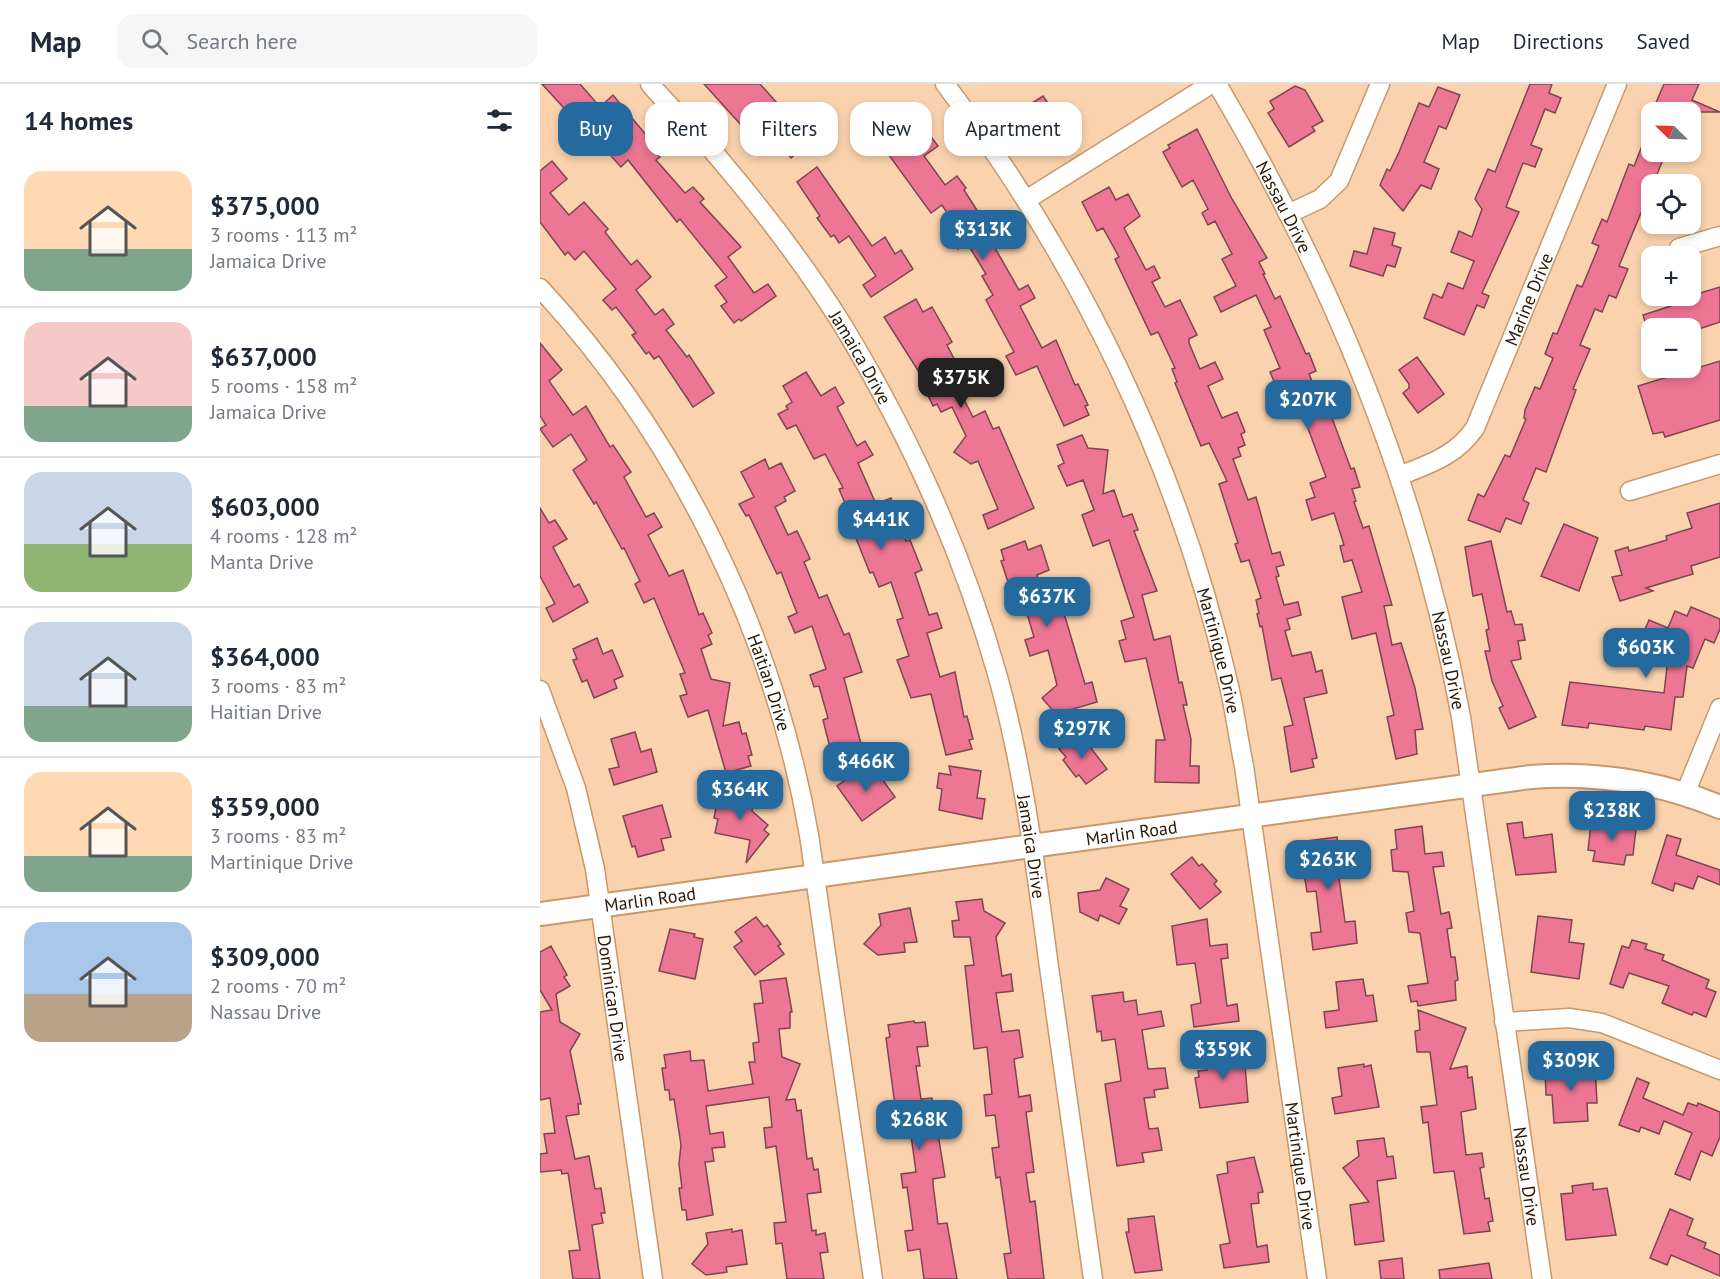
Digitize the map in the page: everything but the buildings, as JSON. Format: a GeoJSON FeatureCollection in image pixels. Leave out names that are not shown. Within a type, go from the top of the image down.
{"type":"FeatureCollection","features":[{"type":"Feature","properties":{"kind":"street","name":"Jamaica Drive"},"geometry":{"type":"LineString","coordinates":[[650,84],[716,154],[803,266],[842,326],[897,422],[945,525],[989,649],[1009,724],[1032,846],[1093,1279]]}},
{"type":"Feature","properties":{"kind":"street","name":"Martinique Drive"},"geometry":{"type":"LineString","coordinates":[[945,84],[1026,200],[1113,357],[1138,412],[1180,519],[1228,682],[1251,816],[1317,1279]]}},
{"type":"Feature","properties":{"kind":"street"},"geometry":{"type":"LineString","coordinates":[[1026,200],[1211,84]]}},
{"type":"Feature","properties":{"kind":"street","name":"Nassau Drive"},"geometry":{"type":"LineString","coordinates":[[1217,84],[1288,214],[1342,325],[1399,476],[1452,664],[1542,1279]]}},
{"type":"Feature","properties":{"kind":"street"},"geometry":{"type":"LineString","coordinates":[[1288,214],[1325,196],[1339,181],[1380,84]]}},
{"type":"Feature","properties":{"kind":"street","name":"Marine Drive"},"geometry":{"type":"LineString","coordinates":[[1399,476],[1453,453],[1475,428],[1617,84]]}},
{"type":"Feature","properties":{"kind":"street"},"geometry":{"type":"LineString","coordinates":[[1686,246],[1720,236]]}},
{"type":"Feature","properties":{"kind":"street","name":"Haitian Drive"},"geometry":{"type":"LineString","coordinates":[[540,288],[578,331],[636,410],[672,467],[727,571],[755,639],[792,754],[816,877],[873,1279]]}},
{"type":"Feature","properties":{"kind":"street"},"geometry":{"type":"LineString","coordinates":[[1630,491],[1720,464]]}},
{"type":"Feature","properties":{"kind":"street","name":"Dominican Drive"},"geometry":{"type":"LineString","coordinates":[[540,690],[576,788],[600,905],[653,1279]]}},
{"type":"Feature","properties":{"kind":"street"},"geometry":{"type":"LineString","coordinates":[[1685,794],[1720,708]]}},
{"type":"Feature","properties":{"kind":"street","name":"Marlin Road"},"geometry":{"type":"LineString","coordinates":[[540,914],[1531,777],[1581,776],[1639,782],[1685,794],[1720,807]]}},
{"type":"Feature","properties":{"kind":"street"},"geometry":{"type":"LineString","coordinates":[[1504,1022],[1569,1018],[1602,1023],[1720,1070]]}}]}
